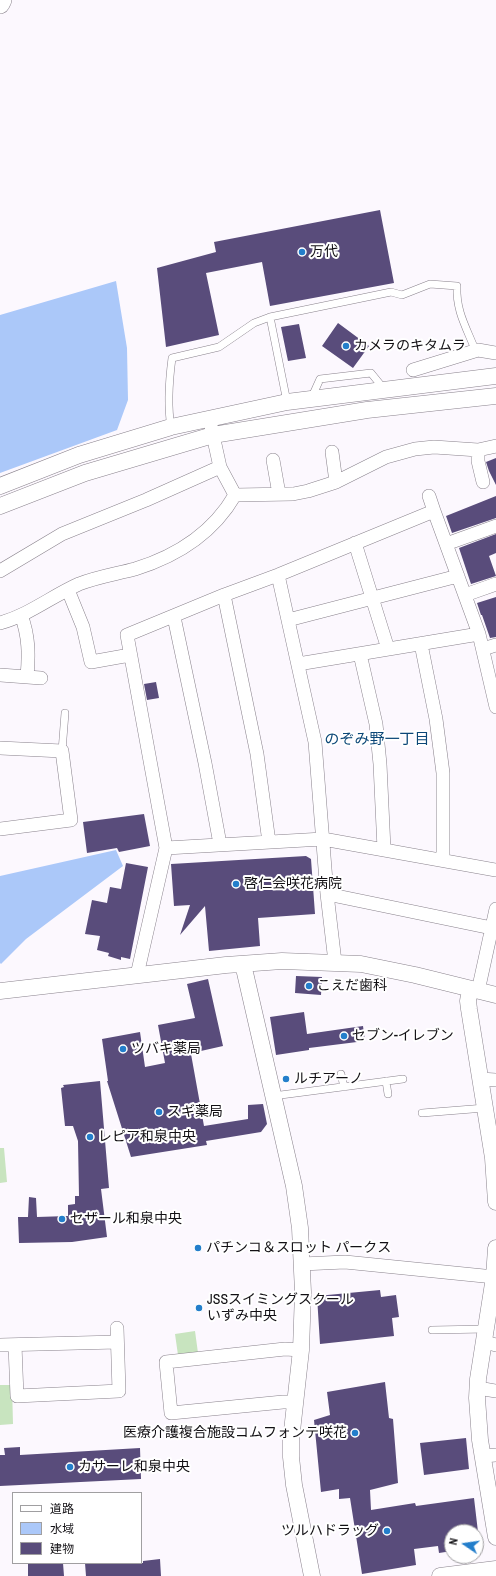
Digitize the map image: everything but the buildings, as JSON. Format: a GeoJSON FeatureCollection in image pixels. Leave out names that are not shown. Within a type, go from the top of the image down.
{"type":"FeatureCollection","features":[{"type":"Feature","properties":{"kind":"main road"},"geometry":{"type":"LineString","coordinates":[[0,4],[2,0]]}},
{"type":"Feature","properties":{"kind":"street"},"geometry":{"type":"LineString","coordinates":[[413,370],[478,350],[496,353]]}},
{"type":"Feature","properties":{"kind":"street"},"geometry":{"type":"LineString","coordinates":[[0,486],[79,455],[171,427],[287,402],[496,376]]}},
{"type":"Feature","properties":{"kind":"street"},"geometry":{"type":"LineString","coordinates":[[0,506],[85,472],[213,435],[367,410],[496,396]]}},
{"type":"Feature","properties":{"kind":"street"},"geometry":{"type":"LineString","coordinates":[[210,419],[220,467],[236,495]]}},
{"type":"Feature","properties":{"kind":"street"},"geometry":{"type":"LineString","coordinates":[[236,495],[293,494],[308,491],[336,482],[386,457],[415,449],[439,447],[478,450],[496,446]]}},
{"type":"Feature","properties":{"kind":"street"},"geometry":{"type":"LineString","coordinates":[[478,450],[478,461],[483,482]]}},
{"type":"Feature","properties":{"kind":"street"},"geometry":{"type":"LineString","coordinates":[[332,452],[336,482]]}},
{"type":"Feature","properties":{"kind":"street"},"geometry":{"type":"LineString","coordinates":[[273,460],[279,494]]}},
{"type":"Feature","properties":{"kind":"street"},"geometry":{"type":"LineString","coordinates":[[0,571],[62,534],[146,500],[220,467]]}},
{"type":"Feature","properties":{"kind":"street"},"geometry":{"type":"LineString","coordinates":[[0,623],[35,609],[68,590],[96,578],[135,569],[175,552],[211,527],[236,495]]}},
{"type":"Feature","properties":{"kind":"street"},"geometry":{"type":"LineString","coordinates":[[429,496],[479,634],[496,707]]}},
{"type":"Feature","properties":{"kind":"street"},"geometry":{"type":"LineString","coordinates":[[137,975],[166,848],[127,635],[174,617],[224,594],[278,575],[434,511]]}},
{"type":"Feature","properties":{"kind":"street"},"geometry":{"type":"LineString","coordinates":[[446,544],[496,526]]}},
{"type":"Feature","properties":{"kind":"street"},"geometry":{"type":"LineString","coordinates":[[355,543],[388,649]]}},
{"type":"Feature","properties":{"kind":"street"},"geometry":{"type":"LineString","coordinates":[[278,575],[315,742],[327,894],[335,962]]}},
{"type":"Feature","properties":{"kind":"street"},"geometry":{"type":"LineString","coordinates":[[288,620],[458,576]]}},
{"type":"Feature","properties":{"kind":"street"},"geometry":{"type":"LineString","coordinates":[[465,595],[496,584]]}},
{"type":"Feature","properties":{"kind":"street"},"geometry":{"type":"LineString","coordinates":[[68,590],[83,627],[91,662],[130,655]]}},
{"type":"Feature","properties":{"kind":"street"},"geometry":{"type":"LineString","coordinates":[[224,594],[257,754],[269,842]]}},
{"type":"Feature","properties":{"kind":"street"},"geometry":{"type":"LineString","coordinates":[[21,615],[28,641],[26,677]]}},
{"type":"Feature","properties":{"kind":"street"},"geometry":{"type":"LineString","coordinates":[[174,617],[205,763],[220,844]]}},
{"type":"Feature","properties":{"kind":"street"},"geometry":{"type":"LineString","coordinates":[[298,664],[479,634]]}},
{"type":"Feature","properties":{"kind":"street"},"geometry":{"type":"LineString","coordinates":[[421,644],[436,719],[443,773],[443,859]]}},
{"type":"Feature","properties":{"kind":"street"},"geometry":{"type":"LineString","coordinates":[[483,649],[496,645]]}},
{"type":"Feature","properties":{"kind":"street"},"geometry":{"type":"LineString","coordinates":[[360,654],[376,724],[380,764],[384,849]]}},
{"type":"Feature","properties":{"kind":"street"},"geometry":{"type":"LineString","coordinates":[[0,675],[41,678]]}},
{"type":"Feature","properties":{"kind":"street"},"geometry":{"type":"LineString","coordinates":[[0,748],[62,751],[71,820],[0,829]]}},
{"type":"Feature","properties":{"kind":"street"},"geometry":{"type":"LineString","coordinates":[[166,848],[323,839],[443,859],[496,870]]}},
{"type":"Feature","properties":{"kind":"street"},"geometry":{"type":"LineString","coordinates":[[327,894],[494,929]]}},
{"type":"Feature","properties":{"kind":"street"},"geometry":{"type":"LineString","coordinates":[[496,909],[494,929],[474,990],[468,1001],[493,1158],[496,1202]]}},
{"type":"Feature","properties":{"kind":"street"},"geometry":{"type":"LineString","coordinates":[[0,991],[262,961],[282,961],[361,964],[415,975],[496,995]]}},
{"type":"Feature","properties":{"kind":"street"},"geometry":{"type":"LineString","coordinates":[[243,964],[294,1186],[300,1228],[302,1264],[301,1350],[291,1440],[291,1457],[294,1485],[312,1576]]}},
{"type":"Feature","properties":{"kind":"street"},"geometry":{"type":"LineString","coordinates":[[480,1080],[496,1080]]}},
{"type":"Feature","properties":{"kind":"street"},"geometry":{"type":"LineString","coordinates":[[496,1248],[489,1339],[478,1388],[478,1423],[489,1456],[496,1537]]}},
{"type":"Feature","properties":{"kind":"street"},"geometry":{"type":"LineString","coordinates":[[302,1264],[346,1262],[494,1277]]}},
{"type":"Feature","properties":{"kind":"street"},"geometry":{"type":"LineString","coordinates":[[16,1345],[17,1396],[119,1391],[117,1328]]}},
{"type":"Feature","properties":{"kind":"street"},"geometry":{"type":"LineString","coordinates":[[0,1344],[16,1345],[117,1342]]}},
{"type":"Feature","properties":{"kind":"street"},"geometry":{"type":"LineString","coordinates":[[296,1402],[283,1402],[171,1414],[166,1362],[285,1349],[301,1350]]}},
{"type":"Feature","properties":{"kind":"street"},"geometry":{"type":"LineString","coordinates":[[478,1388],[496,1390]]}},
{"type":"Feature","properties":{"kind":"street"},"geometry":{"type":"LineString","coordinates":[[440,1576],[474,1574],[496,1569]]}},
{"type":"Feature","properties":{"kind":"lane"},"geometry":{"type":"LineString","coordinates":[[171,427],[169,415],[169,389],[172,358],[219,347],[254,323],[270,317],[391,292],[402,295],[430,284],[457,286],[456,300],[460,314],[474,346],[478,350]]}},
{"type":"Feature","properties":{"kind":"lane"},"geometry":{"type":"LineString","coordinates":[[270,317],[287,402]]}},
{"type":"Feature","properties":{"kind":"lane"},"geometry":{"type":"LineString","coordinates":[[62,751],[65,713]]}},
{"type":"Feature","properties":{"kind":"lane"},"geometry":{"type":"LineString","coordinates":[[342,1074],[344,1087]]}},
{"type":"Feature","properties":{"kind":"lane"},"geometry":{"type":"LineString","coordinates":[[274,1096],[403,1079]]}},
{"type":"Feature","properties":{"kind":"lane"},"geometry":{"type":"LineString","coordinates":[[386,1082],[388,1094]]}},
{"type":"Feature","properties":{"kind":"lane"},"geometry":{"type":"LineString","coordinates":[[422,1113],[485,1108]]}},
{"type":"Feature","properties":{"kind":"lane"},"geometry":{"type":"LineString","coordinates":[[432,1330],[489,1339]]}},
{"type":"Feature","properties":{"kind":"green space"},"geometry":{"type":"Polygon","coordinates":[[[0,1148],[4,1148],[7,1182],[0,1183],[0,1148]]]}},
{"type":"Feature","properties":{"kind":"green space"},"geometry":{"type":"Polygon","coordinates":[[[195,1331],[198,1353],[178,1355],[175,1334],[195,1331]]]}},
{"type":"Feature","properties":{"kind":"green space"},"geometry":{"type":"Polygon","coordinates":[[[0,1385],[12,1385],[13,1424],[0,1425],[0,1385]]]}},
{"type":"Feature","properties":{"kind":"water"},"geometry":{"type":"Polygon","coordinates":[[[116,281],[127,348],[128,400],[117,430],[0,473],[0,315],[116,281]]]}},
{"type":"Feature","properties":{"kind":"water"},"geometry":{"type":"Polygon","coordinates":[[[116,850],[123,866],[26,939],[1,964],[0,963],[0,876],[116,850]]]}},
{"type":"Feature","properties":{"kind":"place","name":"万代"},"geometry":{"type":"Point","coordinates":[302,252]}},
{"type":"Feature","properties":{"kind":"place","name":"カメラのキタムラ"},"geometry":{"type":"Point","coordinates":[346,346]}},
{"type":"Feature","properties":{"kind":"place","name":"啓仁会咲花病院"},"geometry":{"type":"Point","coordinates":[236,884]}},
{"type":"Feature","properties":{"kind":"place","name":"こえだ歯科"},"geometry":{"type":"Point","coordinates":[309,986]}},
{"type":"Feature","properties":{"kind":"place","name":"セブン-イレブン"},"geometry":{"type":"Point","coordinates":[344,1036]}},
{"type":"Feature","properties":{"kind":"place","name":"ツバキ薬局"},"geometry":{"type":"Point","coordinates":[123,1049]}},
{"type":"Feature","properties":{"kind":"place","name":"ルチアーノ"},"geometry":{"type":"Point","coordinates":[286,1079]}},
{"type":"Feature","properties":{"kind":"place","name":"スギ薬局"},"geometry":{"type":"Point","coordinates":[159,1112]}},
{"type":"Feature","properties":{"kind":"place","name":"レピア和泉中央"},"geometry":{"type":"Point","coordinates":[90,1137]}},
{"type":"Feature","properties":{"kind":"place","name":"セザール和泉中央"},"geometry":{"type":"Point","coordinates":[62,1219]}},
{"type":"Feature","properties":{"kind":"place","name":"パチンコ＆スロット パークス"},"geometry":{"type":"Point","coordinates":[198,1248]}},
{"type":"Feature","properties":{"kind":"place","name":"JSSスイミングスクール いずみ中央"},"geometry":{"type":"Point","coordinates":[199,1308]}},
{"type":"Feature","properties":{"kind":"place","name":"医療介護複合施設コムフォンテ咲花"},"geometry":{"type":"Point","coordinates":[355,1433]}},
{"type":"Feature","properties":{"kind":"place","name":"カサーレ和泉中央"},"geometry":{"type":"Point","coordinates":[70,1467]}},
{"type":"Feature","properties":{"kind":"place","name":"ツルハドラッグ"},"geometry":{"type":"Point","coordinates":[387,1531]}},
{"type":"Feature","properties":{"kind":"district","name":"のぞみ野一丁目"},"geometry":{"type":"Point","coordinates":[377,740]}}]}
